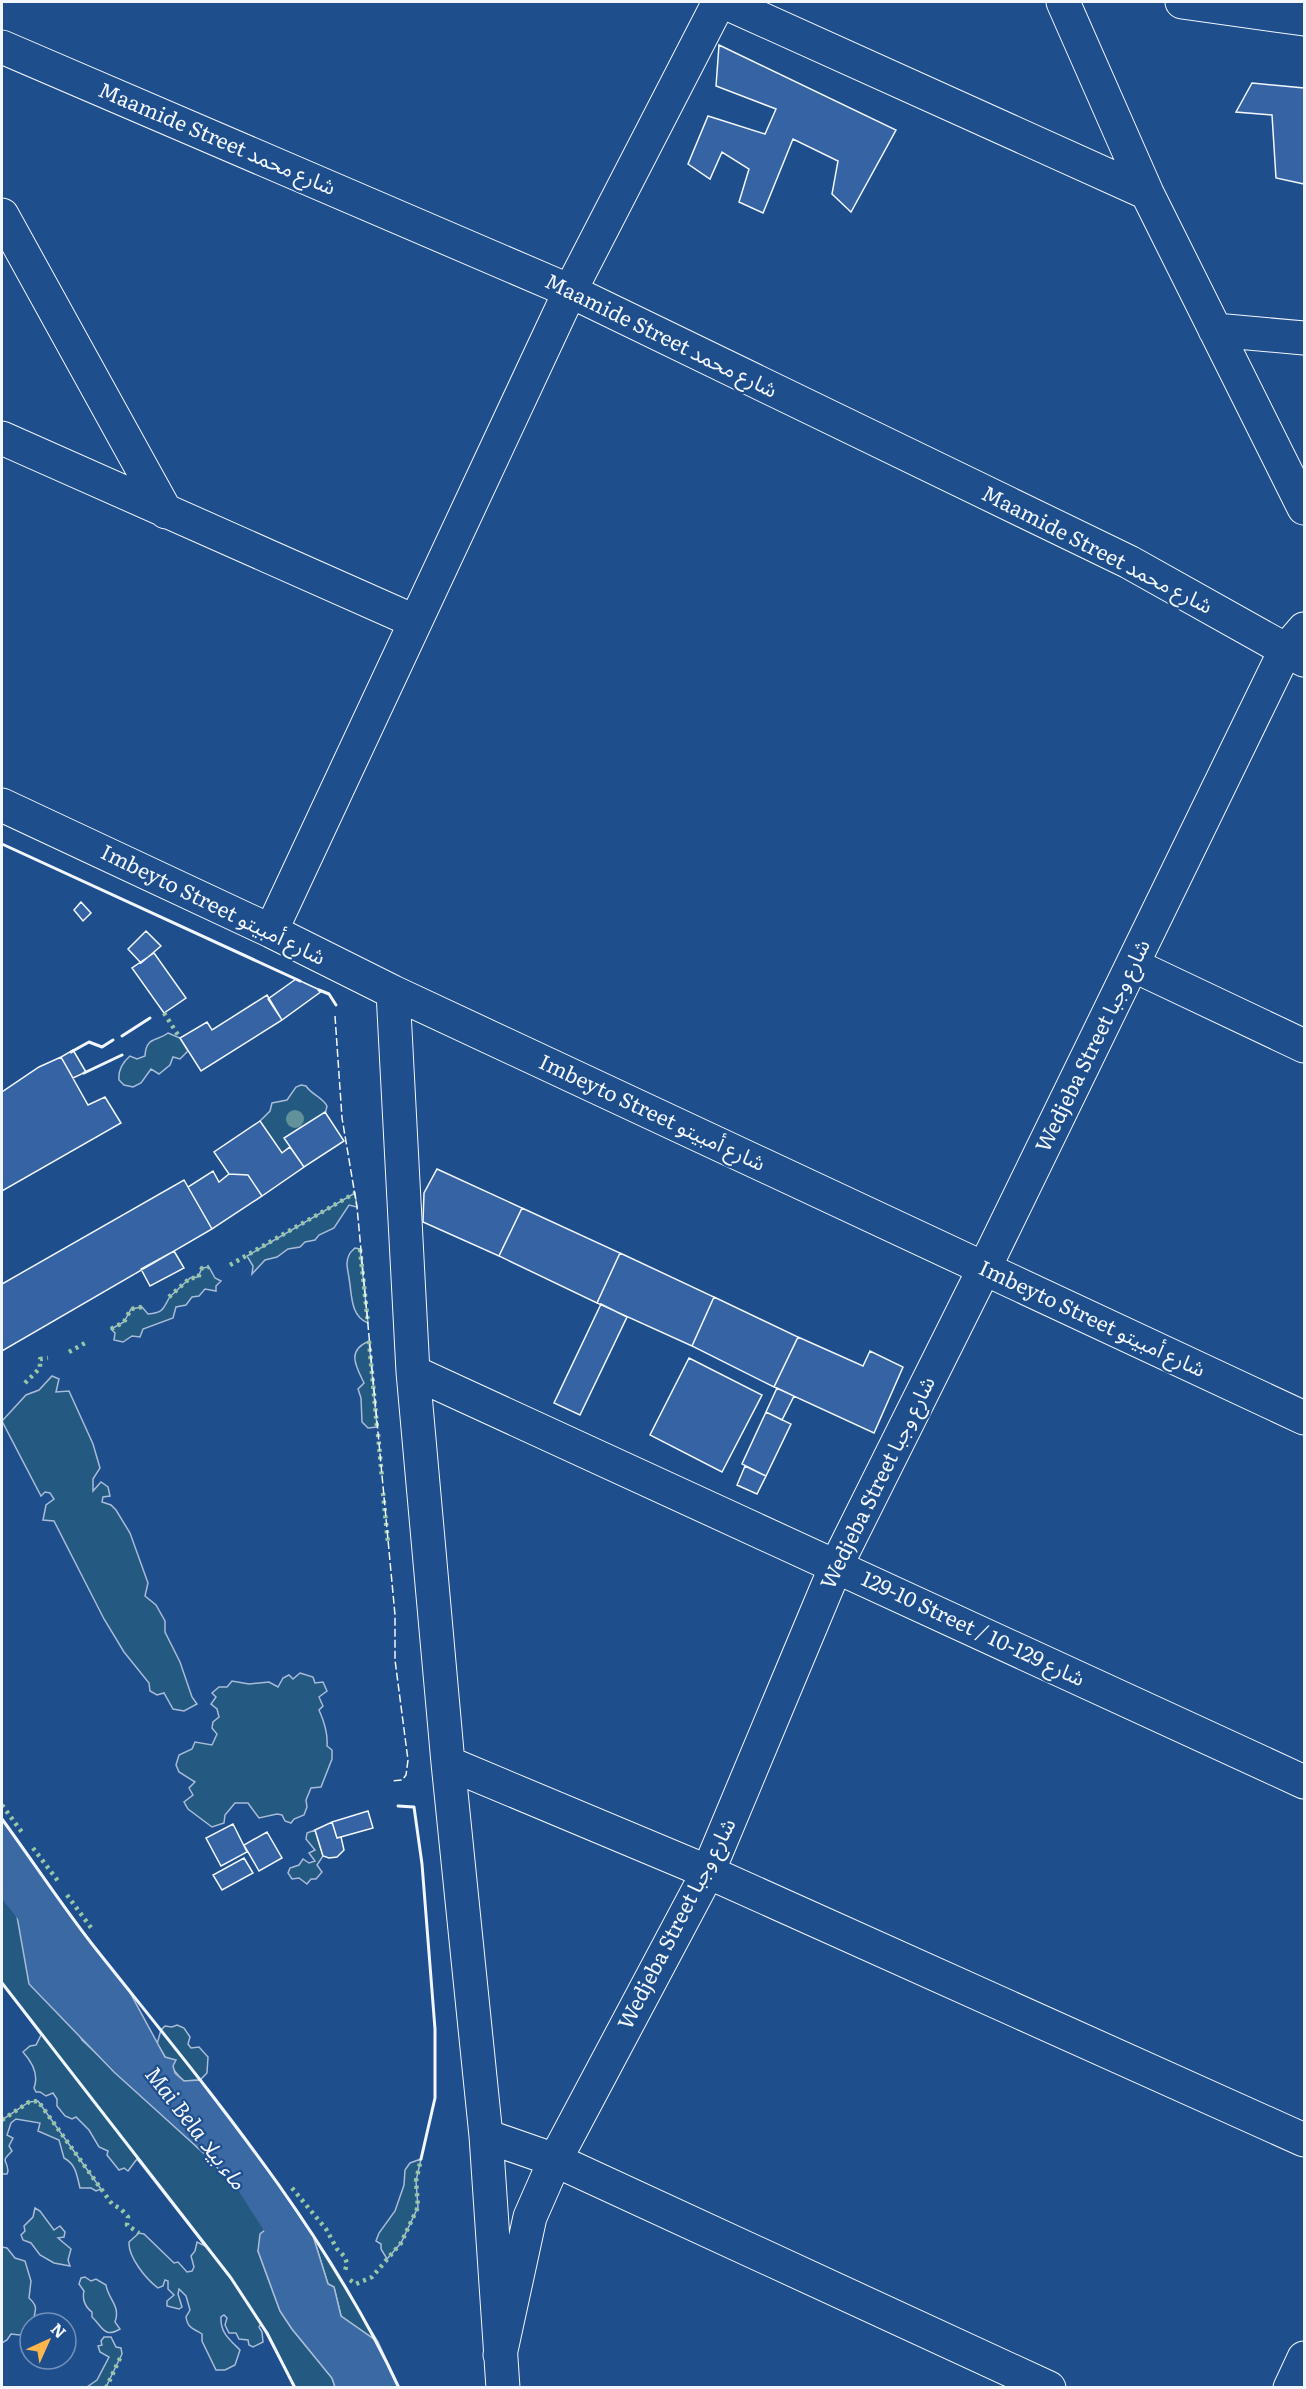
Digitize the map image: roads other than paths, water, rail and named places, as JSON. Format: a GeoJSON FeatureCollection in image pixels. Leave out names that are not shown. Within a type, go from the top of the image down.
{"type":"FeatureCollection","features":[{"type":"Feature","properties":{"kind":"street"},"geometry":{"type":"LineString","coordinates":[[271,931],[570,291],[719,2]]}},
{"type":"Feature","properties":{"kind":"street"},"geometry":{"type":"LineString","coordinates":[[724,2],[1147,193]]}},
{"type":"Feature","properties":{"kind":"street"},"geometry":{"type":"LineString","coordinates":[[1063,2],[1147,193],[1305,508]]}},
{"type":"Feature","properties":{"kind":"street"},"geometry":{"type":"LineString","coordinates":[[1182,2],[1305,19]]}},
{"type":"Feature","properties":{"kind":"street","name":"Maamide Street شارع محمد"},"geometry":{"type":"LineString","coordinates":[[2,47],[570,291],[1129,562],[1298,647]]}},
{"type":"Feature","properties":{"kind":"street"},"geometry":{"type":"LineString","coordinates":[[2,215],[166,512]]}},
{"type":"Feature","properties":{"kind":"street"},"geometry":{"type":"LineString","coordinates":[[1215,330],[1305,338]]}},
{"type":"Feature","properties":{"kind":"street"},"geometry":{"type":"LineString","coordinates":[[2,438],[414,621]]}},
{"type":"Feature","properties":{"kind":"street","name":"Wedjeba Street شارع وجبا"},"geometry":{"type":"LineString","coordinates":[[500,2355],[530,2217],[555,2160],[708,1872],[836,1566],[1132,965],[1298,647]]}},
{"type":"Feature","properties":{"kind":"street","name":"Imbeyto Street شارع أمبيتو"},"geometry":{"type":"LineString","coordinates":[[2,805],[271,931],[393,992],[1305,1418]]}},
{"type":"Feature","properties":{"kind":"street"},"geometry":{"type":"LineString","coordinates":[[1132,965],[1305,1046]]}},
{"type":"Feature","properties":{"kind":"street"},"geometry":{"type":"LineString","coordinates":[[393,992],[413,1372],[448,1763],[486,2136],[503,2388]]}},
{"type":"Feature","properties":{"kind":"street","name":"129-10 Street / شارع 129-10"},"geometry":{"type":"LineString","coordinates":[[413,1372],[1305,1782]]}},
{"type":"Feature","properties":{"kind":"street"},"geometry":{"type":"LineString","coordinates":[[448,1763],[708,1872],[1305,2140]]}},
{"type":"Feature","properties":{"kind":"street"},"geometry":{"type":"LineString","coordinates":[[486,2136],[555,2160],[1049,2388]]}},
{"type":"Feature","properties":{"kind":"street"},"geometry":{"type":"LineString","coordinates":[[1290,2388],[1305,2358]]}},
{"type":"Feature","properties":{"kind":"water"},"geometry":{"type":"Polygon","coordinates":[[[2,1819],[91,1943],[128,1989],[165,2057],[176,2060],[173,2066],[175,2073],[184,2081],[200,2080],[280,2187],[313,2236],[328,2284],[334,2287],[341,2316],[378,2342],[399,2387],[335,2387],[332,2378],[280,2311],[258,2251],[260,2234],[269,2227],[244,2188],[229,2181],[209,2158],[114,2072],[29,1984],[15,1905],[2,1889],[2,1819]]]}},
{"type":"Feature","properties":{"kind":"waterway","name":"Mai Bela ماء بيلا"},"geometry":{"type":"LineString","coordinates":[[2,1889],[24,1917]]}},
{"type":"Feature","properties":{"kind":"waterway","name":"Mai Bela ماء بيلا"},"geometry":{"type":"LineString","coordinates":[[238,2179],[274,2235]]}}]}
